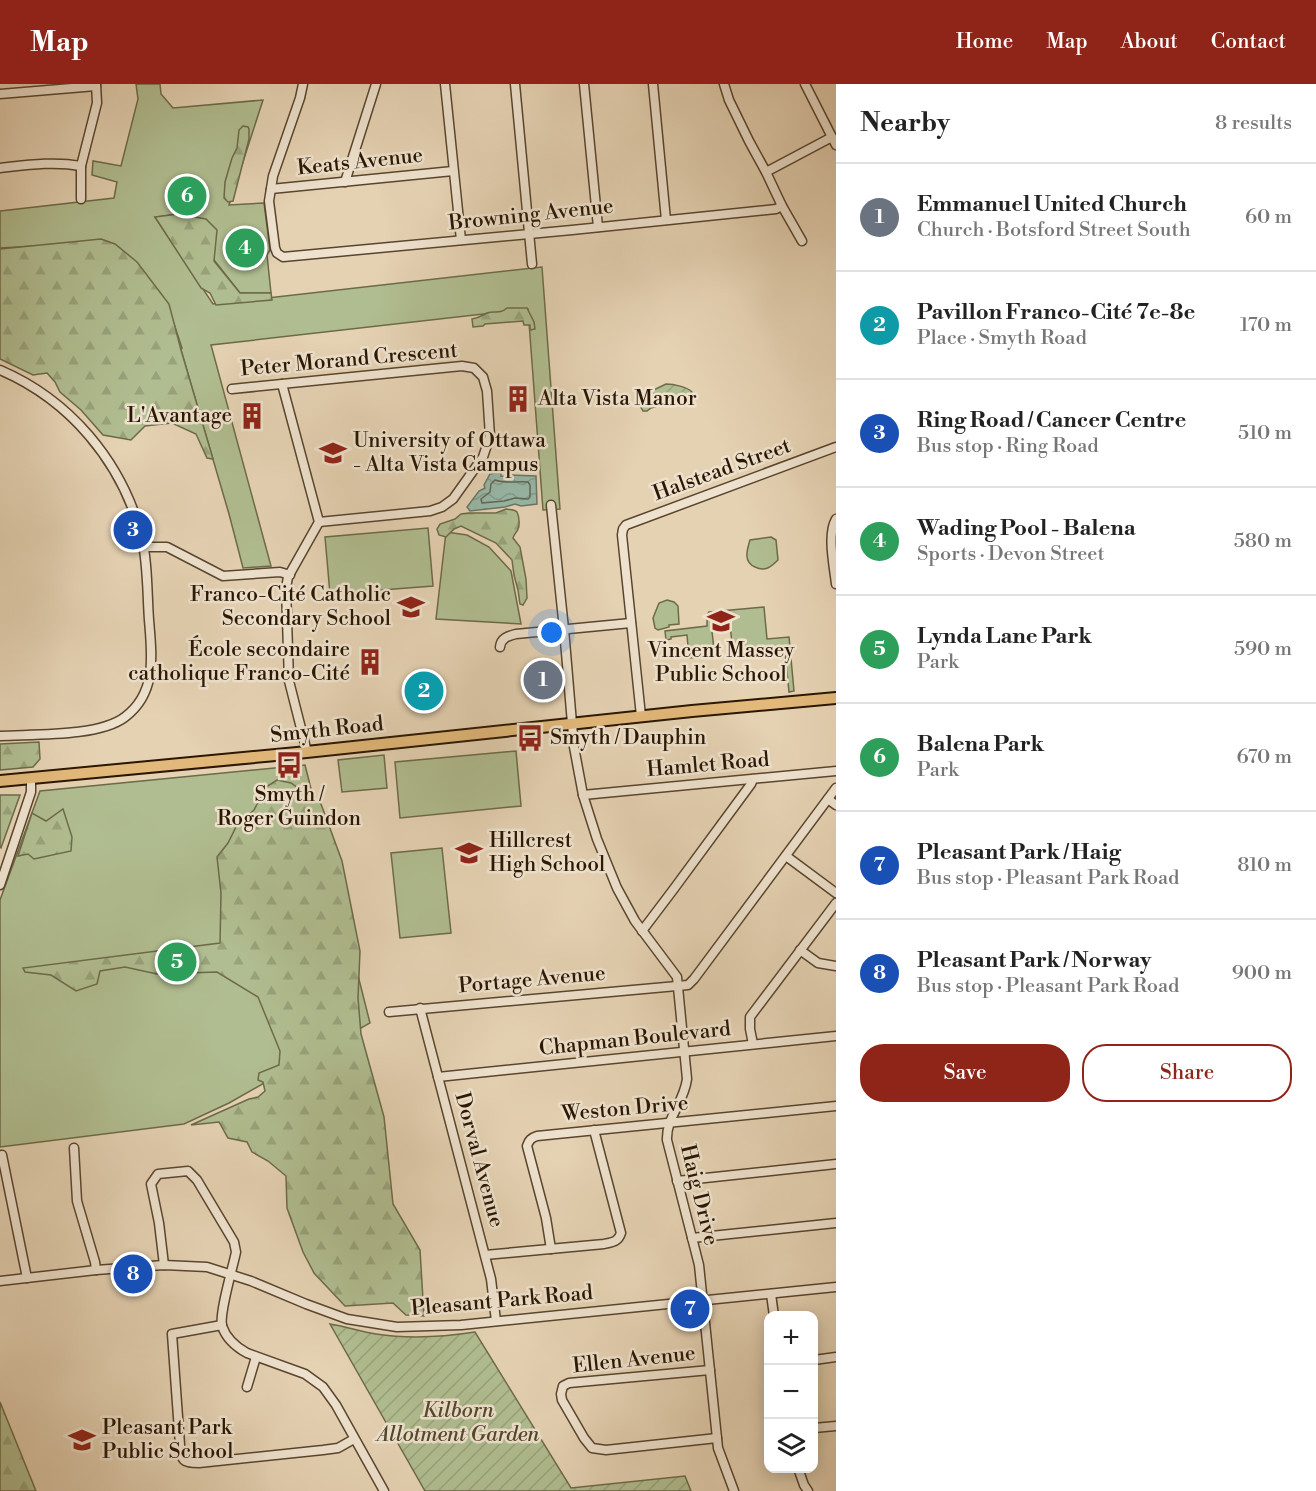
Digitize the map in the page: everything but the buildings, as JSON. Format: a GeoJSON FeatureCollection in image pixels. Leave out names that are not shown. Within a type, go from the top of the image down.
{"type":"FeatureCollection","features":[{"type":"Feature","properties":{"kind":"main road","name":"Smyth Road"},"geometry":{"type":"LineString","coordinates":[[0,781],[836,698]]}},
{"type":"Feature","properties":{"kind":"street"},"geometry":{"type":"LineString","coordinates":[[271,189],[273,176],[303,84]]}},
{"type":"Feature","properties":{"kind":"street"},"geometry":{"type":"LineString","coordinates":[[345,182],[376,84]]}},
{"type":"Feature","properties":{"kind":"street"},"geometry":{"type":"LineString","coordinates":[[445,84],[461,240]]}},
{"type":"Feature","properties":{"kind":"street"},"geometry":{"type":"LineString","coordinates":[[515,84],[532,264]]}},
{"type":"Feature","properties":{"kind":"street"},"geometry":{"type":"LineString","coordinates":[[584,84],[598,227]]}},
{"type":"Feature","properties":{"kind":"street"},"geometry":{"type":"LineString","coordinates":[[653,84],[666,220]]}},
{"type":"Feature","properties":{"kind":"street"},"geometry":{"type":"LineString","coordinates":[[724,84],[729,100],[802,241]]}},
{"type":"Feature","properties":{"kind":"street"},"geometry":{"type":"LineString","coordinates":[[766,172],[834,141],[805,84]]}},
{"type":"Feature","properties":{"kind":"street"},"geometry":{"type":"LineString","coordinates":[[0,94],[96,85],[97,103],[81,166],[81,199]]}},
{"type":"Feature","properties":{"kind":"street"},"geometry":{"type":"LineString","coordinates":[[0,168],[50,163],[81,166]]}},
{"type":"Feature","properties":{"kind":"street","name":"Keats Avenue"},"geometry":{"type":"LineString","coordinates":[[271,189],[453,171]]}},
{"type":"Feature","properties":{"kind":"street","name":"Browning Avenue"},"geometry":{"type":"LineString","coordinates":[[271,189],[269,201],[275,248],[277,253],[283,257],[776,209],[782,206]]}},
{"type":"Feature","properties":{"kind":"street","name":"Peter Morand Crescent"},"geometry":{"type":"LineString","coordinates":[[232,389],[462,366],[474,368],[480,372],[485,382],[490,436],[483,458],[453,499],[442,507],[430,511],[319,522]]}},
{"type":"Feature","properties":{"kind":"street"},"geometry":{"type":"LineString","coordinates":[[0,370],[28,384],[52,400],[77,423],[96,443],[127,495],[143,547],[152,663],[146,690],[137,705],[120,720],[93,730],[0,736]]}},
{"type":"Feature","properties":{"kind":"street"},"geometry":{"type":"LineString","coordinates":[[282,384],[319,522],[286,582],[285,595],[288,676],[307,752]]}},
{"type":"Feature","properties":{"kind":"street","name":"Halstead Street"},"geometry":{"type":"LineString","coordinates":[[631,623],[622,535],[626,525],[836,447]]}},
{"type":"Feature","properties":{"kind":"street"},"geometry":{"type":"LineString","coordinates":[[551,505],[574,747],[583,795],[616,888],[635,921],[675,973],[678,985],[691,983],[836,788]]}},
{"type":"Feature","properties":{"kind":"street"},"geometry":{"type":"LineString","coordinates":[[836,519],[831,531],[836,584]]}},
{"type":"Feature","properties":{"kind":"street"},"geometry":{"type":"LineString","coordinates":[[143,547],[167,547],[228,577],[280,572],[290,575]]}},
{"type":"Feature","properties":{"kind":"street"},"geometry":{"type":"LineString","coordinates":[[500,647],[504,638],[510,636],[631,623],[641,716]]}},
{"type":"Feature","properties":{"kind":"street","name":"Hamlet Road"},"geometry":{"type":"LineString","coordinates":[[583,795],[836,771]]}},
{"type":"Feature","properties":{"kind":"street"},"geometry":{"type":"LineString","coordinates":[[0,885],[31,792],[31,778]]}},
{"type":"Feature","properties":{"kind":"street"},"geometry":{"type":"LineString","coordinates":[[642,931],[744,794],[753,778]]}},
{"type":"Feature","properties":{"kind":"street"},"geometry":{"type":"LineString","coordinates":[[828,800],[836,805]]}},
{"type":"Feature","properties":{"kind":"street"},"geometry":{"type":"LineString","coordinates":[[786,856],[836,893]]}},
{"type":"Feature","properties":{"kind":"street"},"geometry":{"type":"LineString","coordinates":[[753,1044],[750,1017],[836,903]]}},
{"type":"Feature","properties":{"kind":"street"},"geometry":{"type":"LineString","coordinates":[[800,950],[818,963],[836,966]]}},
{"type":"Feature","properties":{"kind":"street","name":"Portage Avenue"},"geometry":{"type":"LineString","coordinates":[[389,1012],[678,985]]}},
{"type":"Feature","properties":{"kind":"street","name":"Haig Drive"},"geometry":{"type":"LineString","coordinates":[[678,985],[687,1079],[681,1101],[667,1129],[666,1140],[699,1265],[719,1451],[734,1491]]}},
{"type":"Feature","properties":{"kind":"street","name":"Dorval Avenue"},"geometry":{"type":"LineString","coordinates":[[420,1008],[491,1279],[496,1321]]}},
{"type":"Feature","properties":{"kind":"street","name":"Chapman Boulevard"},"geometry":{"type":"LineString","coordinates":[[438,1077],[836,1036]]}},
{"type":"Feature","properties":{"kind":"street","name":"Weston Drive"},"geometry":{"type":"LineString","coordinates":[[551,1249],[546,1218],[527,1146],[532,1138],[836,1106]]}},
{"type":"Feature","properties":{"kind":"street"},"geometry":{"type":"LineString","coordinates":[[485,1256],[616,1241],[619,1238],[621,1233],[594,1130]]}},
{"type":"Feature","properties":{"kind":"street"},"geometry":{"type":"LineString","coordinates":[[74,1148],[77,1200],[96,1270]]}},
{"type":"Feature","properties":{"kind":"street"},"geometry":{"type":"LineString","coordinates":[[2,1155],[27,1278]]}},
{"type":"Feature","properties":{"kind":"street"},"geometry":{"type":"LineString","coordinates":[[677,1181],[836,1164]]}},
{"type":"Feature","properties":{"kind":"street"},"geometry":{"type":"LineString","coordinates":[[164,1265],[151,1184],[158,1174],[188,1171],[197,1180],[234,1242],[236,1252],[222,1313],[222,1325],[227,1337],[239,1349],[305,1374],[323,1387],[336,1405],[384,1491]]}},
{"type":"Feature","properties":{"kind":"street"},"geometry":{"type":"LineString","coordinates":[[692,1238],[836,1223]]}},
{"type":"Feature","properties":{"kind":"street","name":"Pleasant Park Road"},"geometry":{"type":"LineString","coordinates":[[0,1281],[164,1265],[207,1268],[262,1285],[347,1319],[396,1327],[452,1325],[836,1287]]}},
{"type":"Feature","properties":{"kind":"street"},"geometry":{"type":"LineString","coordinates":[[771,1294],[773,1311]]}},
{"type":"Feature","properties":{"kind":"street"},"geometry":{"type":"LineString","coordinates":[[222,1325],[172,1334],[180,1445],[184,1461],[199,1463],[323,1450],[338,1448],[354,1439]]}},
{"type":"Feature","properties":{"kind":"street"},"geometry":{"type":"LineString","coordinates":[[248,1386],[256,1357]]}},
{"type":"Feature","properties":{"kind":"street"},"geometry":{"type":"LineString","coordinates":[[818,1359],[836,1357]]}},
{"type":"Feature","properties":{"kind":"street","name":"Ellen Avenue"},"geometry":{"type":"LineString","coordinates":[[710,1370],[574,1383],[563,1386],[561,1394],[562,1400],[592,1448],[606,1450],[717,1438]]}},
{"type":"Feature","properties":{"kind":"street"},"geometry":{"type":"LineString","coordinates":[[818,1428],[836,1426]]}},
{"type":"Feature","properties":{"kind":"street"},"geometry":{"type":"LineString","coordinates":[[800,1473],[808,1491]]}},
{"type":"Feature","properties":{"kind":"green space"},"geometry":{"type":"Polygon","coordinates":[[[136,84],[160,84],[161,94],[173,108],[263,100],[229,205],[264,203],[270,250],[267,255],[271,293],[240,293],[178,214],[155,217],[213,304],[542,267],[560,509],[543,510],[528,309],[211,345],[271,566],[243,568],[169,309],[107,242],[0,248],[0,211],[114,198],[117,182],[92,175],[93,161],[121,166],[138,99],[136,84]]]}},
{"type":"Feature","properties":{"kind":"green space"},"geometry":{"type":"Polygon","coordinates":[[[243,126],[249,129],[249,139],[233,201],[228,202],[224,198],[225,182],[237,148],[239,130],[243,126]]]}},
{"type":"Feature","properties":{"kind":"green space"},"geometry":{"type":"Polygon","coordinates":[[[178,214],[206,219],[217,230],[214,261],[240,293],[271,293],[272,300],[216,305],[210,293],[201,288],[155,217],[178,214]]]}},
{"type":"Feature","properties":{"kind":"green space"},"geometry":{"type":"Polygon","coordinates":[[[101,239],[115,244],[137,262],[169,304],[213,459],[207,458],[196,434],[172,423],[145,426],[131,440],[103,435],[81,410],[60,392],[47,373],[33,375],[0,359],[0,249],[101,239]]]}},
{"type":"Feature","properties":{"kind":"green space"},"geometry":{"type":"Polygon","coordinates":[[[507,308],[527,308],[535,329],[530,330],[530,325],[524,325],[523,321],[473,327],[472,319],[507,308]]]}},
{"type":"Feature","properties":{"kind":"green space"},"geometry":{"type":"Polygon","coordinates":[[[666,384],[680,386],[692,392],[688,396],[643,411],[639,404],[641,396],[666,384]]]}},
{"type":"Feature","properties":{"kind":"green space"},"geometry":{"type":"Polygon","coordinates":[[[506,509],[516,511],[519,518],[519,527],[513,538],[520,547],[526,579],[527,598],[523,605],[520,604],[512,560],[496,543],[461,526],[446,537],[439,535],[437,529],[440,524],[455,519],[461,514],[496,513],[506,509]]]}},
{"type":"Feature","properties":{"kind":"green space"},"geometry":{"type":"Polygon","coordinates":[[[428,528],[433,586],[330,594],[325,537],[428,528]]]}},
{"type":"Feature","properties":{"kind":"green space"},"geometry":{"type":"Polygon","coordinates":[[[446,532],[467,535],[489,547],[511,571],[521,624],[436,619],[446,532]]]}},
{"type":"Feature","properties":{"kind":"green space"},"geometry":{"type":"Polygon","coordinates":[[[771,537],[776,540],[778,560],[765,569],[751,565],[747,559],[750,540],[771,537]]]}},
{"type":"Feature","properties":{"kind":"green space"},"geometry":{"type":"Polygon","coordinates":[[[667,600],[678,606],[679,624],[658,630],[655,628],[653,618],[659,603],[667,600]]]}},
{"type":"Feature","properties":{"kind":"green space"},"geometry":{"type":"Polygon","coordinates":[[[764,607],[767,639],[789,637],[794,691],[789,692],[785,652],[733,655],[729,612],[710,614],[715,658],[711,656],[689,658],[687,635],[666,640],[665,631],[707,626],[709,612],[764,607]]]}},
{"type":"Feature","properties":{"kind":"green space"},"geometry":{"type":"Polygon","coordinates":[[[39,742],[40,759],[33,767],[0,770],[0,744],[39,742]]]}},
{"type":"Feature","properties":{"kind":"green space"},"geometry":{"type":"Polygon","coordinates":[[[516,751],[521,806],[400,818],[395,762],[516,751]]]}},
{"type":"Feature","properties":{"kind":"green space"},"geometry":{"type":"Polygon","coordinates":[[[384,755],[387,788],[342,792],[338,760],[384,755]]]}},
{"type":"Feature","properties":{"kind":"green space"},"geometry":{"type":"Polygon","coordinates":[[[305,765],[370,1023],[229,1103],[184,1124],[0,1147],[0,900],[40,791],[305,765]]]}},
{"type":"Feature","properties":{"kind":"green space"},"geometry":{"type":"Polygon","coordinates":[[[277,780],[291,783],[321,804],[342,861],[360,951],[358,998],[361,1034],[384,1117],[393,1204],[420,1250],[424,1316],[406,1315],[393,1303],[345,1306],[314,1273],[303,1252],[287,1208],[286,1176],[268,1161],[252,1152],[247,1142],[228,1138],[219,1122],[191,1125],[258,1097],[265,1091],[263,1082],[258,1080],[259,1073],[279,1065],[280,1051],[258,997],[217,972],[157,974],[125,967],[100,971],[97,984],[76,991],[51,975],[25,972],[23,968],[220,943],[221,893],[217,857],[228,843],[236,827],[254,810],[266,787],[277,780]]]}},
{"type":"Feature","properties":{"kind":"green space"},"geometry":{"type":"Polygon","coordinates":[[[0,795],[20,795],[1,848],[0,847],[0,795]]]}},
{"type":"Feature","properties":{"kind":"green space"},"geometry":{"type":"Polygon","coordinates":[[[63,809],[72,837],[71,851],[34,859],[28,854],[18,856],[32,813],[46,821],[63,809]]]}},
{"type":"Feature","properties":{"kind":"green space"},"geometry":{"type":"Polygon","coordinates":[[[442,848],[451,933],[400,938],[391,853],[442,848]]]}},
{"type":"Feature","properties":{"kind":"green space","name":"Kilborn Allotment Garden"},"geometry":{"type":"Polygon","coordinates":[[[330,1324],[370,1333],[413,1337],[475,1332],[571,1488],[685,1476],[691,1491],[425,1491],[330,1324]]]}},
{"type":"Feature","properties":{"kind":"green space"},"geometry":{"type":"Polygon","coordinates":[[[0,1402],[36,1491],[0,1491],[0,1402]]]}},
{"type":"Feature","properties":{"kind":"water"},"geometry":{"type":"Polygon","coordinates":[[[496,473],[508,477],[509,475],[536,476],[537,504],[521,506],[515,504],[470,511],[467,507],[479,491],[485,488],[484,485],[490,474],[496,473]]]}},
{"type":"Feature","properties":{"kind":"place","name":"Balena Park"},"geometry":{"type":"Point","coordinates":[187,196]}},
{"type":"Feature","properties":{"kind":"place","name":"Wading Pool - Balena"},"geometry":{"type":"Point","coordinates":[245,248]}},
{"type":"Feature","properties":{"kind":"place","name":"Alta Vista Manor"},"geometry":{"type":"Point","coordinates":[518,399]}},
{"type":"Feature","properties":{"kind":"place","name":"L'Avantage"},"geometry":{"type":"Point","coordinates":[252,416]}},
{"type":"Feature","properties":{"kind":"place","name":"University of Ottawa - Alta Vista Campus"},"geometry":{"type":"Point","coordinates":[333,453]}},
{"type":"Feature","properties":{"kind":"place","name":"Ring Road / Cancer Centre"},"geometry":{"type":"Point","coordinates":[133,530]}},
{"type":"Feature","properties":{"kind":"place","name":"Franco-Cité Catholic Secondary School"},"geometry":{"type":"Point","coordinates":[411,607]}},
{"type":"Feature","properties":{"kind":"place","name":"Vincent Massey Public School"},"geometry":{"type":"Point","coordinates":[721,621]}},
{"type":"Feature","properties":{"kind":"place","name":"École secondaire catholique Franco-Cité"},"geometry":{"type":"Point","coordinates":[370,662]}},
{"type":"Feature","properties":{"kind":"place","name":"Emmanuel United Church"},"geometry":{"type":"Point","coordinates":[543,680]}},
{"type":"Feature","properties":{"kind":"place","name":"Pavillon Franco-Cité 7e-8e"},"geometry":{"type":"Point","coordinates":[424,691]}},
{"type":"Feature","properties":{"kind":"place","name":"Smyth / Dauphin"},"geometry":{"type":"Point","coordinates":[530,738]}},
{"type":"Feature","properties":{"kind":"place","name":"Smyth / Roger Guindon"},"geometry":{"type":"Point","coordinates":[289,765]}},
{"type":"Feature","properties":{"kind":"place","name":"Hillcrest High School"},"geometry":{"type":"Point","coordinates":[469,853]}},
{"type":"Feature","properties":{"kind":"place","name":"Lynda Lane Park"},"geometry":{"type":"Point","coordinates":[177,962]}},
{"type":"Feature","properties":{"kind":"place","name":"Pleasant Park / Norway"},"geometry":{"type":"Point","coordinates":[133,1274]}},
{"type":"Feature","properties":{"kind":"place","name":"Pleasant Park / Haig"},"geometry":{"type":"Point","coordinates":[690,1309]}},
{"type":"Feature","properties":{"kind":"place","name":"Pleasant Park Public School"},"geometry":{"type":"Point","coordinates":[82,1440]}}]}
